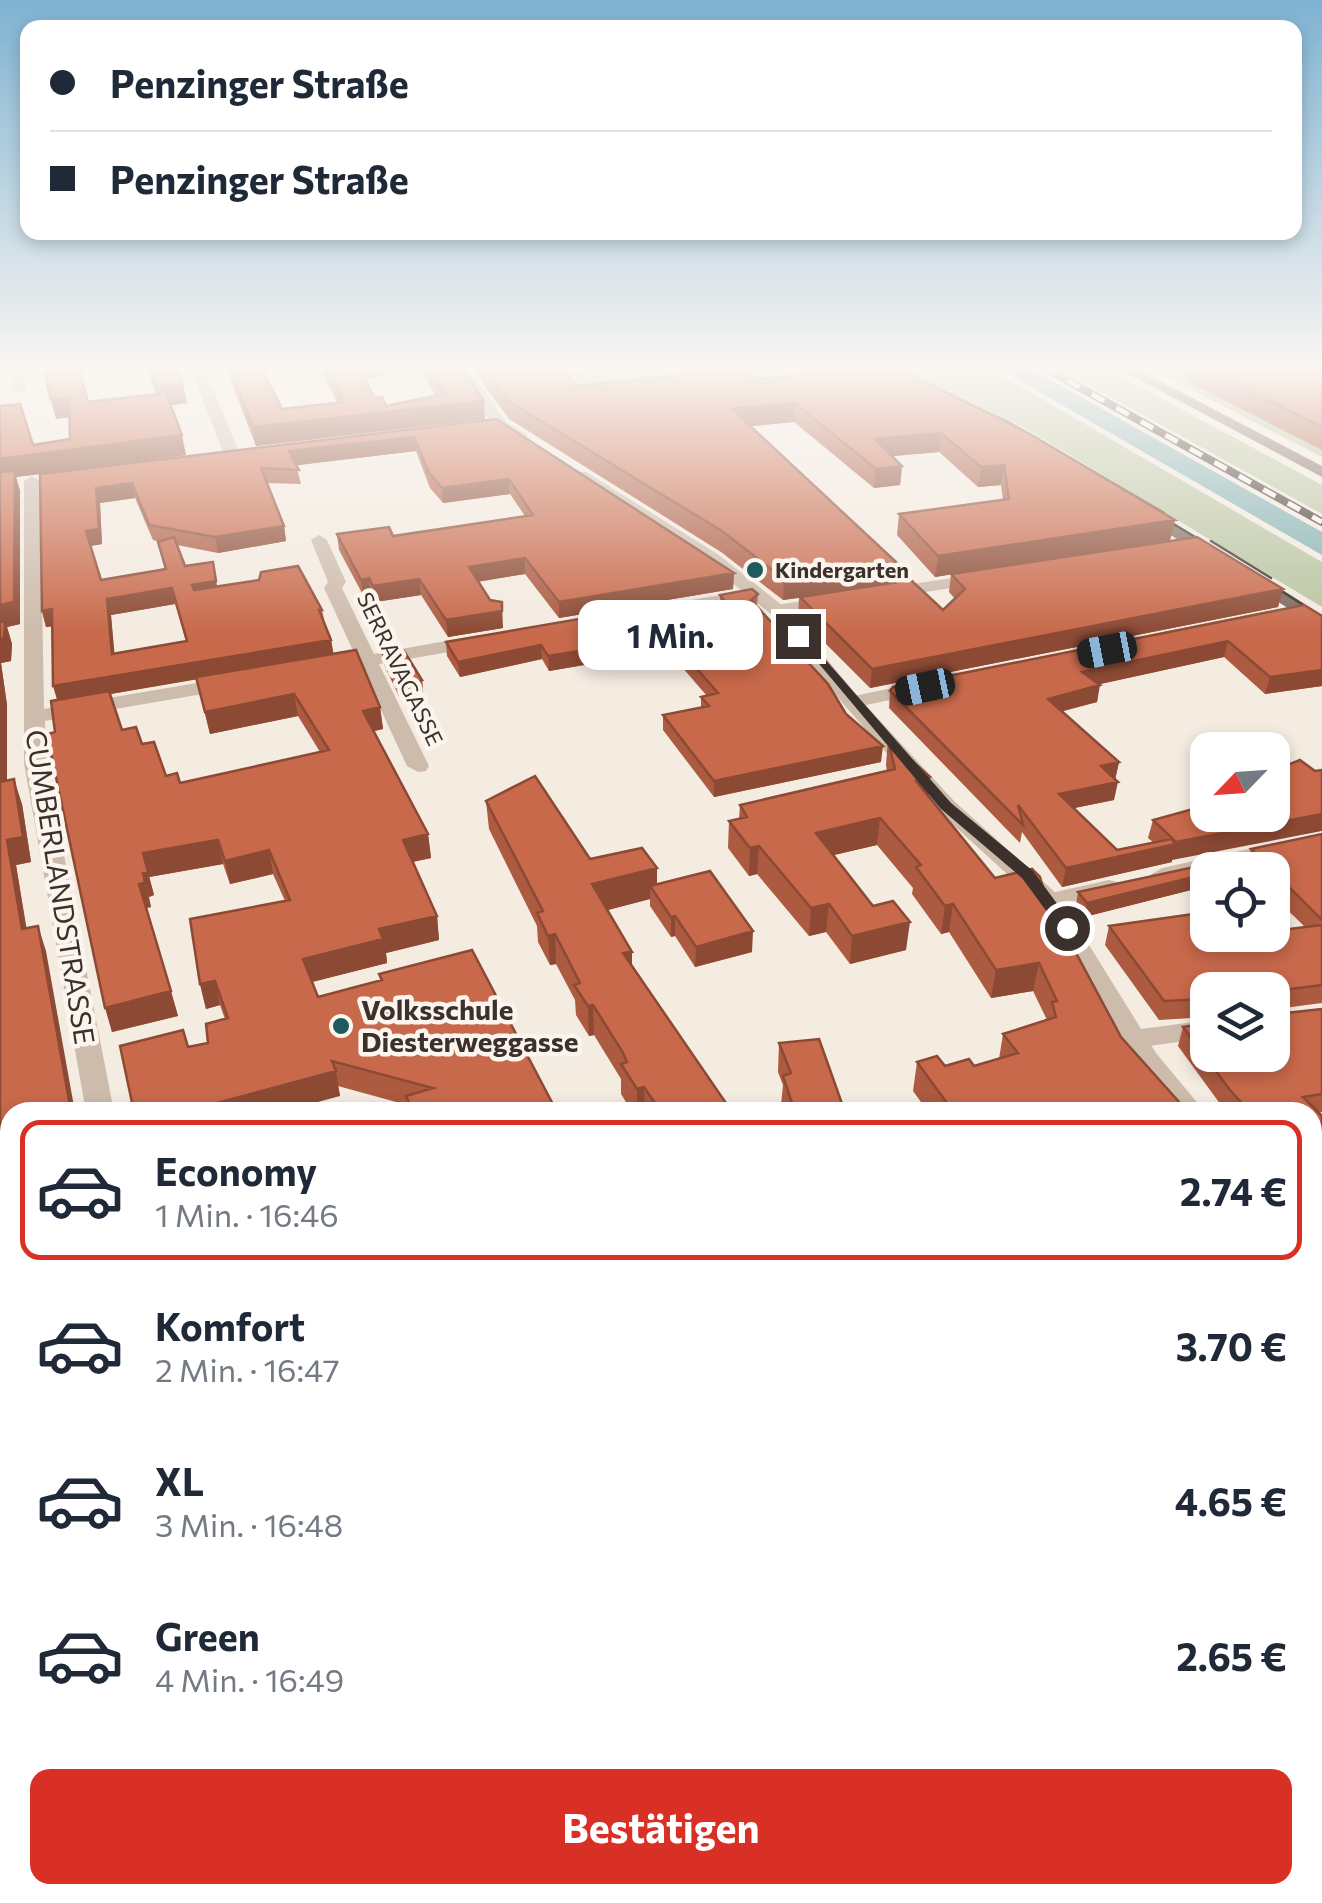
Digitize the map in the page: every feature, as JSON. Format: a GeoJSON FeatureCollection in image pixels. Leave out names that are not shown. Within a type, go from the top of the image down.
{"type":"FeatureCollection","features":[{"type":"Feature","properties":{"kind":"main road"},"geometry":{"type":"LineString","coordinates":[[1291,456],[1322,472]]}},
{"type":"Feature","properties":{"kind":"main road"},"geometry":{"type":"LineString","coordinates":[[1136,508],[1322,623]]}},
{"type":"Feature","properties":{"kind":"street"},"geometry":{"type":"LineString","coordinates":[[214,459],[244,456]]}},
{"type":"Feature","properties":{"kind":"street"},"geometry":{"type":"LineString","coordinates":[[567,466],[760,593],[777,610],[852,702],[946,806],[1050,900],[1134,1039],[1183,1102]]}},
{"type":"Feature","properties":{"kind":"street","name":"CUMBERLANDSTRASSE"},"geometry":{"type":"LineString","coordinates":[[33,481],[23,632],[38,782],[98,1102]]}},
{"type":"Feature","properties":{"kind":"street","name":"SERRAVAGASSE"},"geometry":{"type":"LineString","coordinates":[[319,540],[337,582],[333,588],[418,766]]}},
{"type":"Feature","properties":{"kind":"street"},"geometry":{"type":"LineString","coordinates":[[1169,550],[1199,545]]}},
{"type":"Feature","properties":{"kind":"street"},"geometry":{"type":"LineString","coordinates":[[777,610],[1005,574]]}},
{"type":"Feature","properties":{"kind":"street"},"geometry":{"type":"LineString","coordinates":[[623,616],[760,593]]}},
{"type":"Feature","properties":{"kind":"street"},"geometry":{"type":"LineString","coordinates":[[1270,617],[1303,611]]}},
{"type":"Feature","properties":{"kind":"street"},"geometry":{"type":"LineString","coordinates":[[313,670],[506,637]]}},
{"type":"Feature","properties":{"kind":"street"},"geometry":{"type":"LineString","coordinates":[[32,717],[257,679]]}},
{"type":"Feature","properties":{"kind":"street"},"geometry":{"type":"LineString","coordinates":[[852,702],[947,682]]}},
{"type":"Feature","properties":{"kind":"street"},"geometry":{"type":"LineString","coordinates":[[1050,900],[1322,840]]}},
{"type":"Feature","properties":{"kind":"street"},"geometry":{"type":"LineString","coordinates":[[1134,1039],[1190,1032]]}},
{"type":"Feature","properties":{"kind":"green space"},"geometry":{"type":"Polygon","coordinates":[[[1071,456],[1140,456],[1322,562],[1322,607],[1071,456]]]}},
{"type":"Feature","properties":{"kind":"green space"},"geometry":{"type":"Polygon","coordinates":[[[1217,456],[1268,456],[1322,485],[1322,514],[1217,456]]]}},
{"type":"Feature","properties":{"kind":"building"},"geometry":{"type":"Polygon","coordinates":[[[191,456],[292,456],[299,470],[261,468],[284,526],[215,537],[149,525],[132,483],[96,488],[99,529],[86,531],[101,580],[166,569],[158,542],[174,537],[185,566],[213,562],[216,581],[192,585],[194,590],[259,580],[261,572],[298,566],[322,610],[331,640],[53,686],[52,609],[42,611],[40,474],[191,456]],[[172,588],[107,599],[112,654],[187,641],[172,588]]]}},
{"type":"Feature","properties":{"kind":"building"},"geometry":{"type":"Polygon","coordinates":[[[422,456],[553,456],[734,573],[559,602],[525,558],[469,567],[490,600],[502,602],[502,611],[446,620],[419,579],[373,586],[369,578],[361,580],[337,534],[389,527],[393,536],[533,515],[509,479],[442,488],[429,473],[422,456]]]}},
{"type":"Feature","properties":{"kind":"building"},"geometry":{"type":"Polygon","coordinates":[[[598,456],[782,456],[896,562],[784,579],[722,531],[598,456]]]}},
{"type":"Feature","properties":{"kind":"building"},"geometry":{"type":"Polygon","coordinates":[[[860,456],[892,456],[902,466],[876,469],[860,456]]]}},
{"type":"Feature","properties":{"kind":"building"},"geometry":{"type":"Polygon","coordinates":[[[968,456],[1067,456],[1175,520],[938,556],[899,514],[1009,499],[1004,465],[981,467],[968,456]]]}},
{"type":"Feature","properties":{"kind":"building"},"geometry":{"type":"Polygon","coordinates":[[[15,471],[14,602],[0,605],[0,472],[15,471]]]}},
{"type":"Feature","properties":{"kind":"building"},"geometry":{"type":"Polygon","coordinates":[[[1197,537],[1283,589],[872,669],[800,597],[911,580],[943,610],[965,589],[951,574],[1197,537]]]}},
{"type":"Feature","properties":{"kind":"building"},"geometry":{"type":"Polygon","coordinates":[[[752,589],[758,594],[751,600],[828,684],[846,714],[883,746],[714,781],[663,715],[709,706],[701,697],[718,693],[675,644],[667,646],[660,638],[548,656],[541,645],[458,662],[446,642],[666,604],[684,625],[737,617],[720,595],[752,589]]]}},
{"type":"Feature","properties":{"kind":"building"},"geometry":{"type":"Polygon","coordinates":[[[1304,605],[1322,616],[1322,670],[1270,677],[1228,641],[1082,672],[1100,685],[1048,699],[1119,762],[1101,766],[1118,782],[1059,794],[1117,850],[1171,839],[1176,844],[1066,868],[1018,805],[1023,825],[890,691],[893,687],[1304,605]]]}},
{"type":"Feature","properties":{"kind":"building"},"geometry":{"type":"Polygon","coordinates":[[[5,621],[4,638],[0,639],[0,622],[5,621]]]}},
{"type":"Feature","properties":{"kind":"building"},"geometry":{"type":"Polygon","coordinates":[[[356,650],[380,707],[363,711],[428,834],[403,840],[437,916],[379,929],[383,939],[303,959],[318,997],[382,980],[379,974],[472,950],[552,1102],[409,1102],[406,1096],[433,1088],[332,1061],[336,1071],[220,1102],[132,1102],[120,1046],[183,1030],[188,1047],[208,1043],[206,1024],[228,1018],[215,981],[200,984],[190,919],[290,900],[269,850],[225,861],[218,840],[143,853],[148,872],[143,873],[145,883],[139,884],[171,991],[105,1008],[50,749],[48,734],[55,732],[51,701],[109,691],[122,730],[136,727],[142,744],[154,742],[166,776],[177,773],[180,783],[329,750],[294,694],[205,712],[196,677],[356,650]]]}},
{"type":"Feature","properties":{"kind":"building"},"geometry":{"type":"Polygon","coordinates":[[[404,651],[422,680],[398,684],[383,655],[404,651]]]}},
{"type":"Feature","properties":{"kind":"building"},"geometry":{"type":"Polygon","coordinates":[[[888,739],[930,777],[916,781],[995,878],[1032,869],[1040,877],[1045,895],[1121,1037],[1179,1102],[946,1102],[917,1062],[937,1056],[945,1066],[969,1059],[974,1066],[1018,1053],[1003,1034],[1056,1017],[1052,1002],[1057,1001],[1039,963],[996,970],[953,904],[945,906],[916,867],[921,865],[880,818],[816,833],[873,906],[893,901],[910,922],[852,936],[829,904],[811,908],[759,846],[750,848],[729,821],[747,817],[740,805],[895,769],[888,739]]]}},
{"type":"Feature","properties":{"kind":"building"},"geometry":{"type":"Polygon","coordinates":[[[1300,760],[1315,771],[1322,770],[1322,814],[1290,820],[1290,764],[1300,760]]]}},
{"type":"Feature","properties":{"kind":"building"},"geometry":{"type":"Polygon","coordinates":[[[535,776],[590,859],[642,848],[657,868],[592,884],[632,952],[623,953],[725,1102],[654,1102],[644,1087],[637,1089],[621,1064],[627,1062],[622,1051],[593,1005],[588,1006],[574,985],[580,983],[555,934],[548,936],[537,913],[543,911],[486,801],[535,776]]]}},
{"type":"Feature","properties":{"kind":"building"},"geometry":{"type":"Polygon","coordinates":[[[14,779],[23,837],[7,840],[22,929],[38,926],[69,1102],[0,1102],[0,782],[14,779]]]}},
{"type":"Feature","properties":{"kind":"building"},"geometry":{"type":"Polygon","coordinates":[[[1190,810],[1190,832],[1228,832],[1176,842],[1153,820],[1190,810]]]}},
{"type":"Feature","properties":{"kind":"building"},"geometry":{"type":"Polygon","coordinates":[[[1322,834],[1322,920],[1290,888],[1290,852],[1251,849],[1322,834]]]}},
{"type":"Feature","properties":{"kind":"building"},"geometry":{"type":"Polygon","coordinates":[[[1190,868],[1190,878],[1087,903],[1078,892],[1190,868]]]}},
{"type":"Feature","properties":{"kind":"building"},"geometry":{"type":"Polygon","coordinates":[[[710,871],[753,931],[696,947],[650,886],[710,871]]]}},
{"type":"Feature","properties":{"kind":"building"},"geometry":{"type":"Polygon","coordinates":[[[1190,915],[1190,952],[1290,952],[1290,929],[1322,925],[1322,985],[1290,989],[1290,972],[1190,972],[1190,1000],[1164,1001],[1109,926],[1190,915]]]}},
{"type":"Feature","properties":{"kind":"building"},"geometry":{"type":"Polygon","coordinates":[[[1322,1009],[1322,1094],[1303,1097],[1308,1102],[1241,1102],[1217,1072],[1290,1072],[1290,1012],[1322,1009]]]}},
{"type":"Feature","properties":{"kind":"building"},"geometry":{"type":"Polygon","coordinates":[[[819,1039],[841,1102],[792,1102],[783,1076],[791,1073],[779,1043],[819,1039]]]}},
{"type":"Feature","properties":{"kind":"waterway"},"geometry":{"type":"LineString","coordinates":[[1165,456],[1322,545]]}},
{"type":"Feature","properties":{"kind":"tram line"},"geometry":{"type":"LineString","coordinates":[[1066,456],[1164,513]]}},
{"type":"Feature","properties":{"kind":"tram line"},"geometry":{"type":"LineString","coordinates":[[1152,511],[1220,552]]}},
{"type":"Feature","properties":{"kind":"tram line"},"geometry":{"type":"LineString","coordinates":[[1211,541],[1271,578]]}},
{"type":"Feature","properties":{"kind":"tram line"},"geometry":{"type":"LineString","coordinates":[[1258,576],[1322,617]]}},
{"type":"Feature","properties":{"kind":"railway"},"geometry":{"type":"LineString","coordinates":[[1203,456],[1322,522]]}},
{"type":"Feature","properties":{"kind":"place","name":"Kindergarten"},"geometry":{"type":"Point","coordinates":[755,570]}},
{"type":"Feature","properties":{"kind":"place","name":"Volksschule Diesterweggasse"},"geometry":{"type":"Point","coordinates":[341,1026]}},
{"type":"Feature","properties":{"kind":"route"},"geometry":{"type":"LineString","coordinates":[[798,636],[946,806],[1027,874],[1050,900],[1067,928]]}}]}
